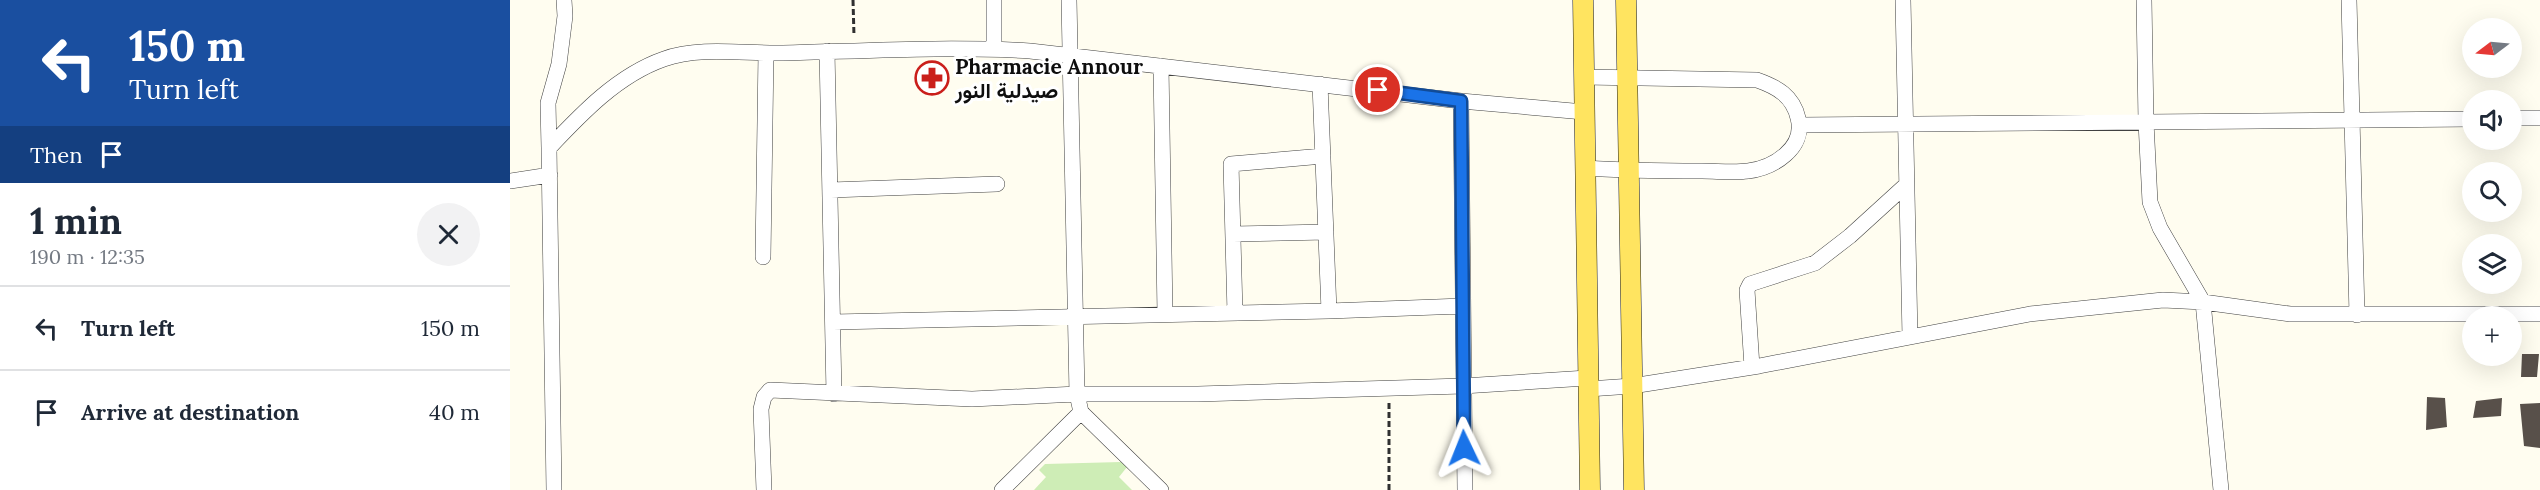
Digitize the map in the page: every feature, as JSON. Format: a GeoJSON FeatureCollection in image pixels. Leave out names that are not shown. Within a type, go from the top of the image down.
{"type":"FeatureCollection","features":[{"type":"Feature","properties":{"kind":"main road"},"geometry":{"type":"LineString","coordinates":[[1583,0],[1590,490]]}},
{"type":"Feature","properties":{"kind":"main road"},"geometry":{"type":"LineString","coordinates":[[1626,0],[1634,490]]}},
{"type":"Feature","properties":{"kind":"street"},"geometry":{"type":"LineString","coordinates":[[554,490],[548,103],[559,64],[565,16],[564,0]]}},
{"type":"Feature","properties":{"kind":"street"},"geometry":{"type":"LineString","coordinates":[[994,0],[994,49]]}},
{"type":"Feature","properties":{"kind":"street"},"geometry":{"type":"LineString","coordinates":[[1069,0],[1077,394],[1081,412],[1161,490]]}},
{"type":"Feature","properties":{"kind":"street"},"geometry":{"type":"LineString","coordinates":[[1903,0],[1910,337]]}},
{"type":"Feature","properties":{"kind":"street"},"geometry":{"type":"LineString","coordinates":[[2144,0],[2150,202],[2160,228],[2203,302],[2221,490]]}},
{"type":"Feature","properties":{"kind":"street"},"geometry":{"type":"LineString","coordinates":[[2349,0],[2357,315]]}},
{"type":"Feature","properties":{"kind":"street"},"geometry":{"type":"LineString","coordinates":[[549,148],[588,108],[613,88],[649,65],[666,58],[688,54],[994,49],[1069,54],[1461,101],[1584,112]]}},
{"type":"Feature","properties":{"kind":"street"},"geometry":{"type":"LineString","coordinates":[[827,51],[834,394]]}},
{"type":"Feature","properties":{"kind":"street"},"geometry":{"type":"LineString","coordinates":[[764,257],[766,53]]}},
{"type":"Feature","properties":{"kind":"street"},"geometry":{"type":"LineString","coordinates":[[1161,66],[1165,314]]}},
{"type":"Feature","properties":{"kind":"street"},"geometry":{"type":"LineString","coordinates":[[1584,77],[1627,80],[1726,78],[1757,80],[1773,86],[1787,96],[1796,107],[1800,125],[1792,148],[1784,158],[1748,171],[1630,171],[1587,168]]}},
{"type":"Feature","properties":{"kind":"street"},"geometry":{"type":"LineString","coordinates":[[1320,84],[1329,311]]}},
{"type":"Feature","properties":{"kind":"street"},"geometry":{"type":"LineString","coordinates":[[1461,101],[1465,490]]}},
{"type":"Feature","properties":{"kind":"street"},"geometry":{"type":"LineString","coordinates":[[2522,118],[2540,118]]}},
{"type":"Feature","properties":{"kind":"street"},"geometry":{"type":"LineString","coordinates":[[1800,125],[2462,119]]}},
{"type":"Feature","properties":{"kind":"street"},"geometry":{"type":"LineString","coordinates":[[1235,313],[1232,164],[1323,156]]}},
{"type":"Feature","properties":{"kind":"street"},"geometry":{"type":"LineString","coordinates":[[510,181],[550,175]]}},
{"type":"Feature","properties":{"kind":"street"},"geometry":{"type":"LineString","coordinates":[[831,190],[998,184]]}},
{"type":"Feature","properties":{"kind":"street"},"geometry":{"type":"LineString","coordinates":[[1752,367],[1747,290],[1750,284],[1815,262],[1850,237],[1906,185]]}},
{"type":"Feature","properties":{"kind":"street"},"geometry":{"type":"LineString","coordinates":[[1233,234],[1326,232]]}},
{"type":"Feature","properties":{"kind":"street"},"geometry":{"type":"LineString","coordinates":[[764,490],[761,409],[764,397],[770,390],[972,399],[1077,394],[1198,394],[1463,386],[1587,384],[1632,386],[1752,367],[2030,314],[2163,300],[2203,302],[2290,314],[2540,314]]}},
{"type":"Feature","properties":{"kind":"street"},"geometry":{"type":"LineString","coordinates":[[833,322],[1463,306]]}},
{"type":"Feature","properties":{"kind":"street"},"geometry":{"type":"LineString","coordinates":[[1002,490],[1081,412]]}},
{"type":"Feature","properties":{"kind":"path"},"geometry":{"type":"LineString","coordinates":[[853,0],[854,50]]}},
{"type":"Feature","properties":{"kind":"path"},"geometry":{"type":"LineString","coordinates":[[1389,490],[1390,388]]}},
{"type":"Feature","properties":{"kind":"green space"},"geometry":{"type":"Polygon","coordinates":[[[1121,462],[1127,467],[1119,477],[1132,490],[1034,490],[1046,477],[1039,470],[1045,464],[1121,462]]]}},
{"type":"Feature","properties":{"kind":"building"},"geometry":{"type":"Polygon","coordinates":[[[2522,354],[2539,354],[2537,377],[2521,377],[2522,354]]]}},
{"type":"Feature","properties":{"kind":"building"},"geometry":{"type":"Polygon","coordinates":[[[2427,397],[2445,398],[2447,427],[2426,430],[2427,397]]]}},
{"type":"Feature","properties":{"kind":"building"},"geometry":{"type":"Polygon","coordinates":[[[2502,398],[2501,416],[2473,418],[2476,401],[2502,398]]]}},
{"type":"Feature","properties":{"kind":"building"},"geometry":{"type":"Polygon","coordinates":[[[2540,403],[2540,448],[2524,446],[2520,404],[2540,403]]]}},
{"type":"Feature","properties":{"kind":"place","name":"Pharmacie Annour صيدلية النور"},"geometry":{"type":"Point","coordinates":[932,78]}},
{"type":"Feature","properties":{"kind":"route"},"geometry":{"type":"LineString","coordinates":[[1378,90],[1461,101],[1464,448]]}}]}
